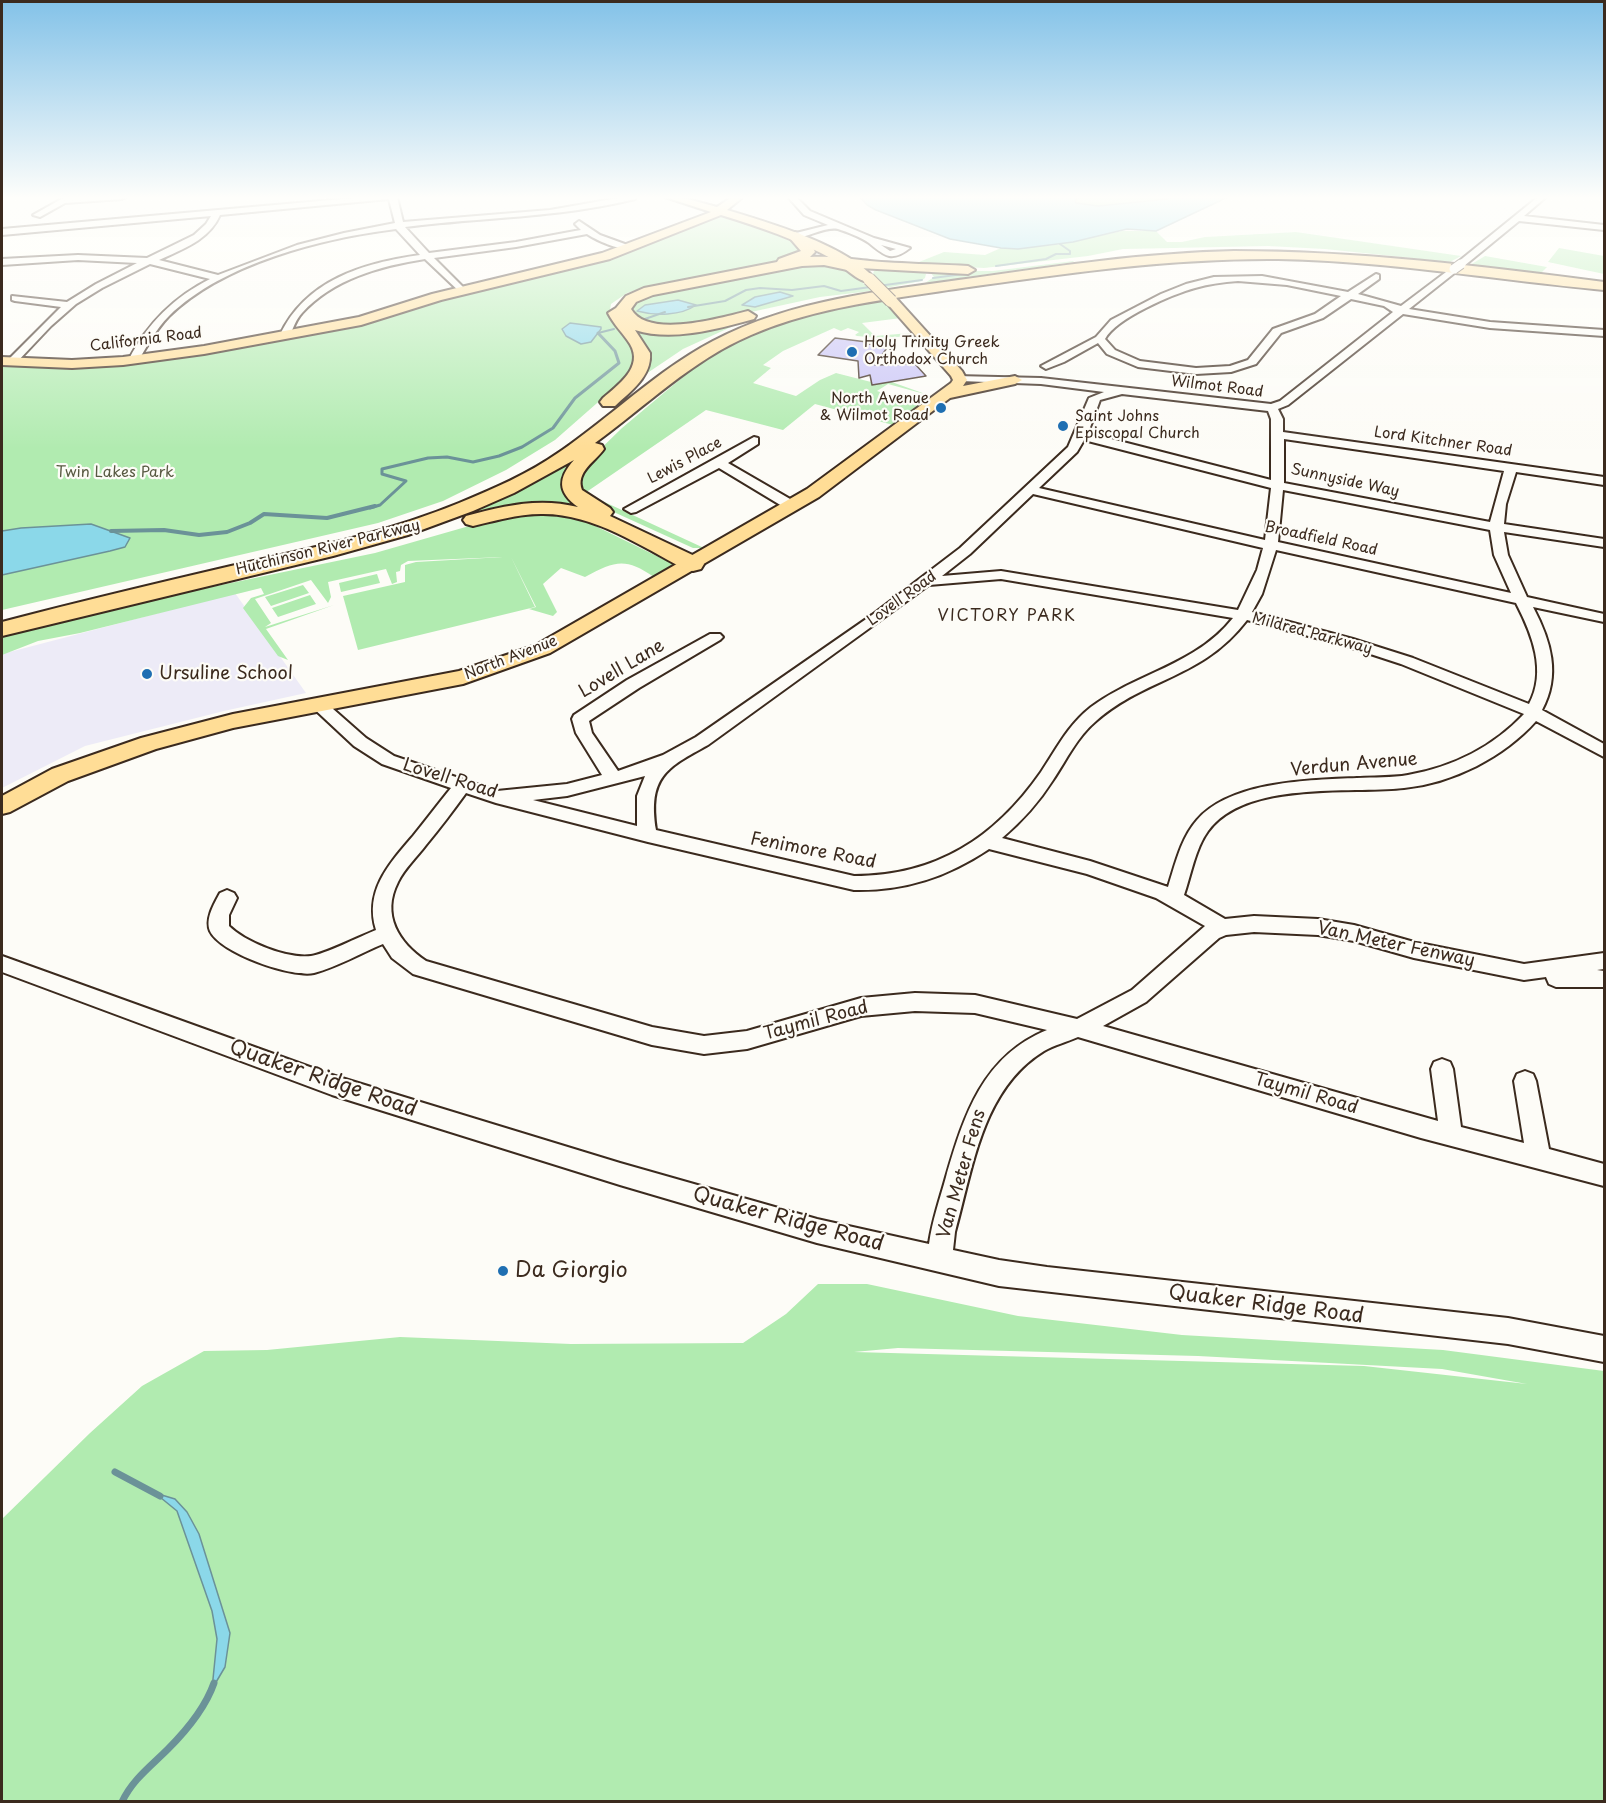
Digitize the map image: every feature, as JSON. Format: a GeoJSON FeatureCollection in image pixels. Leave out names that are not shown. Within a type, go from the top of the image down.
{"type":"FeatureCollection","features":[{"type":"Feature","properties":{"kind":"highway"},"geometry":{"type":"LineString","coordinates":[[599,411],[636,376],[643,362],[640,347],[616,316],[616,307],[622,300],[651,288],[686,281]]}},
{"type":"Feature","properties":{"kind":"highway"},"geometry":{"type":"LineString","coordinates":[[703,281],[662,289],[631,299],[624,306],[623,312],[629,319],[641,325],[677,329],[702,326],[809,302],[854,296]]}},
{"type":"Feature","properties":{"kind":"highway"},"geometry":{"type":"LineString","coordinates":[[892,295],[924,281]]}},
{"type":"Feature","properties":{"kind":"highway","name":"Hutchinson River Parkway"},"geometry":{"type":"LineString","coordinates":[[2,618],[395,524],[482,491],[541,461],[669,364],[735,328],[773,315],[854,296],[892,295],[978,281]]}},
{"type":"Feature","properties":{"kind":"highway","name":"Hutchinson River Parkway"},"geometry":{"type":"LineString","coordinates":[[2,628],[99,603],[331,551],[448,515],[509,488],[560,460],[685,363],[724,341],[758,326],[799,312],[885,295],[986,281]]}},
{"type":"Feature","properties":{"kind":"highway"},"geometry":{"type":"LineString","coordinates":[[1502,281],[1521,286],[1605,291]]}},
{"type":"Feature","properties":{"kind":"highway","name":"Hutchinson River Parkway"},"geometry":{"type":"LineString","coordinates":[[1580,281],[1605,284]]}},
{"type":"Feature","properties":{"kind":"highway","name":"Hutchinson River Parkway"},"geometry":{"type":"LineString","coordinates":[[1582,281],[1605,284]]}},
{"type":"Feature","properties":{"kind":"highway"},"geometry":{"type":"LineString","coordinates":[[657,385],[632,414],[577,466],[571,476],[571,489],[576,497],[586,504],[698,561]]}},
{"type":"Feature","properties":{"kind":"highway"},"geometry":{"type":"LineString","coordinates":[[541,461],[582,424]]}},
{"type":"Feature","properties":{"kind":"highway"},"geometry":{"type":"LineString","coordinates":[[99,603],[207,585],[340,557],[501,512],[530,508],[563,509],[589,516],[698,561]]}},
{"type":"Feature","properties":{"kind":"main road","name":"California Road"},"geometry":{"type":"LineString","coordinates":[[7,361],[72,364],[174,355],[361,321],[410,305],[503,281]]}},
{"type":"Feature","properties":{"kind":"main road"},"geometry":{"type":"LineString","coordinates":[[872,281],[892,295],[956,373],[1015,380]]}},
{"type":"Feature","properties":{"kind":"main road","name":"North Avenue"},"geometry":{"type":"LineString","coordinates":[[2,806],[60,774],[116,753],[198,729],[463,678],[512,662],[563,639],[792,506],[840,474],[958,384],[956,373]]}},
{"type":"Feature","properties":{"kind":"main road"},"geometry":{"type":"LineString","coordinates":[[946,394],[985,384],[1015,380]]}},
{"type":"Feature","properties":{"kind":"street"},"geometry":{"type":"LineString","coordinates":[[7,361],[70,305],[107,281]]}},
{"type":"Feature","properties":{"kind":"street"},"geometry":{"type":"LineString","coordinates":[[134,359],[156,322],[188,296],[213,281]]}},
{"type":"Feature","properties":{"kind":"street"},"geometry":{"type":"LineString","coordinates":[[285,335],[301,308],[314,297],[341,281]]}},
{"type":"Feature","properties":{"kind":"street"},"geometry":{"type":"LineString","coordinates":[[452,281],[462,291]]}},
{"type":"Feature","properties":{"kind":"street"},"geometry":{"type":"LineString","coordinates":[[1046,366],[1100,339],[1107,328],[1137,310],[1204,281]]}},
{"type":"Feature","properties":{"kind":"street"},"geometry":{"type":"LineString","coordinates":[[1282,281],[1347,295],[1373,305],[1469,323],[1601,336]]}},
{"type":"Feature","properties":{"kind":"street"},"geometry":{"type":"LineString","coordinates":[[1100,339],[1107,349],[1117,356],[1138,364],[1176,370],[1215,371],[1242,366],[1257,358],[1277,331],[1318,316],[1369,281]]}},
{"type":"Feature","properties":{"kind":"street","name":"Wilmot Road"},"geometry":{"type":"LineString","coordinates":[[1015,380],[1272,408],[1284,403],[1439,281]]}},
{"type":"Feature","properties":{"kind":"street"},"geometry":{"type":"LineString","coordinates":[[1315,287],[1335,283],[1360,287]]}},
{"type":"Feature","properties":{"kind":"street"},"geometry":{"type":"LineString","coordinates":[[15,298],[70,305]]}},
{"type":"Feature","properties":{"kind":"street"},"geometry":{"type":"LineString","coordinates":[[1074,351],[1117,356]]}},
{"type":"Feature","properties":{"kind":"street"},"geometry":{"type":"LineString","coordinates":[[1082,386],[1095,398],[1120,391]]}},
{"type":"Feature","properties":{"kind":"street","name":"Lovell Road"},"geometry":{"type":"LineString","coordinates":[[318,705],[360,742],[388,760],[496,797],[567,790],[614,779],[669,759],[702,741],[927,581],[965,551],[1073,449],[1081,435],[1095,398]]}},
{"type":"Feature","properties":{"kind":"street","name":"Fenimore Road"},"geometry":{"type":"LineString","coordinates":[[496,797],[814,874],[876,885],[909,880],[953,862],[986,841],[1026,803],[1047,776],[1066,741],[1090,717],[1112,701],[1170,675],[1202,657],[1223,640],[1243,616],[1263,572],[1271,546],[1278,500],[1277,419],[1272,408]]}},
{"type":"Feature","properties":{"kind":"street","name":"Sunnyside Way"},"geometry":{"type":"LineString","coordinates":[[1081,435],[1278,484],[1497,527],[1605,543]]}},
{"type":"Feature","properties":{"kind":"street","name":"Lord Kitchner Road"},"geometry":{"type":"LineString","coordinates":[[1278,435],[1605,481]]}},
{"type":"Feature","properties":{"kind":"street","name":"Lewis Place"},"geometry":{"type":"LineString","coordinates":[[631,509],[719,463],[754,441]]}},
{"type":"Feature","properties":{"kind":"street"},"geometry":{"type":"LineString","coordinates":[[719,463],[792,506]]}},
{"type":"Feature","properties":{"kind":"street","name":"Verdun Avenue"},"geometry":{"type":"LineString","coordinates":[[1173,898],[1195,838],[1204,823],[1217,811],[1240,799],[1273,791],[1406,782],[1439,775],[1473,762],[1496,749],[1527,723],[1545,682],[1545,662],[1540,637],[1520,599],[1504,561],[1497,527],[1511,468]]}},
{"type":"Feature","properties":{"kind":"street","name":"Broadfield Road"},"geometry":{"type":"LineString","coordinates":[[1032,490],[1271,546],[1605,618]]}},
{"type":"Feature","properties":{"kind":"street","name":"Mildred Parkway"},"geometry":{"type":"LineString","coordinates":[[965,551],[981,565],[1001,575]]}},
{"type":"Feature","properties":{"kind":"street","name":"Mildred Parkway"},"geometry":{"type":"LineString","coordinates":[[927,581],[1001,575],[1243,616],[1300,628],[1382,652],[1533,712],[1605,751]]}},
{"type":"Feature","properties":{"kind":"street","name":"Lovell Lane"},"geometry":{"type":"LineString","coordinates":[[614,779],[584,733],[580,719],[633,684],[715,637]]}},
{"type":"Feature","properties":{"kind":"street","name":"Lovell Road"},"geometry":{"type":"LineString","coordinates":[[648,835],[644,806],[648,786],[652,777],[669,759]]}},
{"type":"Feature","properties":{"kind":"street","name":"Taymil Road"},"geometry":{"type":"LineString","coordinates":[[462,786],[388,883],[382,906],[387,934],[398,952],[420,968],[652,1036],[704,1045],[747,1040],[842,1011],[915,1002],[975,1004],[1077,1028],[1451,1135],[1605,1176]]}},
{"type":"Feature","properties":{"kind":"street"},"geometry":{"type":"LineString","coordinates":[[986,841],[1090,868],[1173,898],[1223,927]]}},
{"type":"Feature","properties":{"kind":"street"},"geometry":{"type":"LineString","coordinates":[[226,898],[219,915],[219,928],[228,939],[252,951],[283,961],[312,964],[387,934]]}},
{"type":"Feature","properties":{"kind":"street","name":"Van Meter Fenway"},"geometry":{"type":"LineString","coordinates":[[1223,927],[1254,924],[1318,927],[1524,972],[1567,968],[1605,961]]}},
{"type":"Feature","properties":{"kind":"street","name":"Van Meter Fens"},"geometry":{"type":"LineString","coordinates":[[939,1260],[943,1232],[973,1124],[981,1105],[1020,1057],[1050,1036],[1077,1028],[1112,1012],[1139,996],[1212,932],[1223,927]]}},
{"type":"Feature","properties":{"kind":"street","name":"Quaker Ridge Road"},"geometry":{"type":"LineString","coordinates":[[2,964],[332,1085],[630,1177],[817,1230],[939,1260],[999,1273],[1047,1280],[1508,1331],[1605,1349]]}},
{"type":"Feature","properties":{"kind":"street"},"geometry":{"type":"LineString","coordinates":[[1524,972],[1563,980],[1605,979]]}},
{"type":"Feature","properties":{"kind":"street"},"geometry":{"type":"LineString","coordinates":[[1442,1069],[1451,1135]]}},
{"type":"Feature","properties":{"kind":"street"},"geometry":{"type":"LineString","coordinates":[[1525,1082],[1539,1159]]}},
{"type":"Feature","properties":{"kind":"shaded area","name":"Ursuline School"},"geometry":{"type":"Polygon","coordinates":[[[235,593],[306,693],[85,746],[2,788],[2,654],[235,593]]]}},
{"type":"Feature","properties":{"kind":"green space","name":"Twin Lakes Park"},"geometry":{"type":"Polygon","coordinates":[[[675,281],[627,293],[611,304],[609,316],[631,344],[637,357],[633,368],[621,382],[555,440],[506,470],[443,501],[378,523],[2,610],[2,365],[93,367],[158,360],[516,282],[675,281]]]}},
{"type":"Feature","properties":{"kind":"green space"},"geometry":{"type":"Polygon","coordinates":[[[717,281],[860,281],[871,291],[820,297],[682,327],[644,323],[628,311],[631,303],[643,296],[717,281]]]}},
{"type":"Feature","properties":{"kind":"green space"},"geometry":{"type":"Polygon","coordinates":[[[878,281],[920,281],[886,288],[878,281]]]}},
{"type":"Feature","properties":{"kind":"green space"},"geometry":{"type":"Polygon","coordinates":[[[878,298],[901,318],[862,323],[875,336],[910,333],[912,336],[879,338],[857,336],[855,335],[859,332],[848,328],[841,331],[834,328],[783,351],[763,365],[771,368],[753,383],[796,396],[820,380],[836,373],[875,383],[889,381],[928,395],[888,384],[877,391],[920,405],[893,425],[815,404],[783,430],[706,410],[585,493],[704,548],[693,548],[596,504],[576,488],[584,465],[622,428],[702,361],[762,329],[791,319],[878,298]]]}},
{"type":"Feature","properties":{"kind":"green space"},"geometry":{"type":"Polygon","coordinates":[[[627,322],[636,327],[742,322],[683,349],[640,378],[645,369],[627,322]]]}},
{"type":"Feature","properties":{"kind":"green space"},"geometry":{"type":"Polygon","coordinates":[[[581,455],[566,476],[605,517],[508,507],[461,518],[540,480],[581,455]]]}},
{"type":"Feature","properties":{"kind":"green space"},"geometry":{"type":"Polygon","coordinates":[[[529,512],[577,517],[673,564],[654,577],[627,564],[604,567],[585,577],[561,568],[543,584],[557,612],[553,616],[529,609],[536,607],[511,557],[535,607],[358,650],[343,596],[405,582],[405,565],[416,562],[503,557],[408,561],[401,565],[400,571],[396,572],[397,582],[392,584],[386,569],[328,582],[331,597],[328,603],[311,580],[255,599],[271,623],[265,627],[334,605],[266,629],[288,660],[278,656],[243,608],[251,598],[264,594],[261,588],[80,633],[38,641],[2,655],[2,637],[202,589],[375,553],[504,516],[529,512]]]}},
{"type":"Feature","properties":{"kind":"green space"},"geometry":{"type":"Polygon","coordinates":[[[377,574],[380,583],[341,592],[339,583],[377,574]]]}},
{"type":"Feature","properties":{"kind":"green space"},"geometry":{"type":"Polygon","coordinates":[[[303,585],[309,593],[271,606],[265,597],[303,585]]]}},
{"type":"Feature","properties":{"kind":"green space"},"geometry":{"type":"Polygon","coordinates":[[[310,595],[316,604],[278,617],[272,608],[310,595]]]}},
{"type":"Feature","properties":{"kind":"green space"},"geometry":{"type":"Polygon","coordinates":[[[818,1284],[867,1284],[1018,1316],[1182,1335],[1443,1350],[1604,1371],[1604,1801],[2,1801],[2,1519],[142,1386],[204,1351],[267,1350],[400,1337],[571,1344],[743,1343],[786,1314],[818,1284]],[[898,1348],[854,1352],[1364,1366],[1527,1384],[1442,1369],[1198,1356],[898,1348]]]}},
{"type":"Feature","properties":{"kind":"water"},"geometry":{"type":"Polygon","coordinates":[[[780,292],[793,296],[755,307],[742,305],[755,297],[780,292]]]}},
{"type":"Feature","properties":{"kind":"water"},"geometry":{"type":"Polygon","coordinates":[[[678,300],[696,305],[690,309],[668,314],[637,311],[645,305],[678,300]]]}},
{"type":"Feature","properties":{"kind":"water"},"geometry":{"type":"Polygon","coordinates":[[[570,323],[601,327],[601,329],[591,342],[581,344],[566,336],[562,329],[570,323]]]}},
{"type":"Feature","properties":{"kind":"water"},"geometry":{"type":"Polygon","coordinates":[[[91,524],[130,538],[125,547],[2,575],[2,531],[91,524]]]}},
{"type":"Feature","properties":{"kind":"water"},"geometry":{"type":"Polygon","coordinates":[[[155,1493],[175,1499],[187,1512],[199,1534],[230,1633],[225,1667],[212,1689],[217,1639],[212,1611],[177,1511],[155,1493]]]}},
{"type":"Feature","properties":{"kind":"building"},"geometry":{"type":"Polygon","coordinates":[[[835,338],[889,345],[875,365],[915,364],[926,376],[872,385],[870,375],[859,378],[858,361],[818,355],[835,338]]]}},
{"type":"Feature","properties":{"kind":"waterway"},"geometry":{"type":"LineString","coordinates":[[688,307],[725,301],[746,290],[760,288],[792,290],[824,286],[841,291],[914,281]]}},
{"type":"Feature","properties":{"kind":"waterway"},"geometry":{"type":"LineString","coordinates":[[642,320],[665,312]]}},
{"type":"Feature","properties":{"kind":"waterway"},"geometry":{"type":"LineString","coordinates":[[598,333],[614,329]]}},
{"type":"Feature","properties":{"kind":"waterway"},"geometry":{"type":"LineString","coordinates":[[370,508],[380,505],[406,481],[382,474],[382,469],[428,458],[447,457],[473,462],[499,456],[522,447],[553,428],[575,398],[619,363],[615,351],[598,333]]}},
{"type":"Feature","properties":{"kind":"waterway"},"geometry":{"type":"LineString","coordinates":[[111,531],[164,530],[199,535],[227,532],[250,523],[264,514],[327,518],[375,506]]}},
{"type":"Feature","properties":{"kind":"waterway"},"geometry":{"type":"LineString","coordinates":[[115,1472],[160,1496]]}},
{"type":"Feature","properties":{"kind":"waterway"},"geometry":{"type":"LineString","coordinates":[[122,1802],[136,1780],[188,1726],[201,1709],[214,1683]]}},
{"type":"Feature","properties":{"kind":"place","name":"Holy Trinity Greek Orthodox Church"},"geometry":{"type":"Point","coordinates":[852,352]}},
{"type":"Feature","properties":{"kind":"place","name":"North Avenue & Wilmot Road"},"geometry":{"type":"Point","coordinates":[941,408]}},
{"type":"Feature","properties":{"kind":"place","name":"Saint Johns Episcopal Church"},"geometry":{"type":"Point","coordinates":[1063,426]}},
{"type":"Feature","properties":{"kind":"place","name":"Ursuline School"},"geometry":{"type":"Point","coordinates":[147,674]}},
{"type":"Feature","properties":{"kind":"place","name":"Da Giorgio"},"geometry":{"type":"Point","coordinates":[503,1271]}},
{"type":"Feature","properties":{"kind":"district","name":"VICTORY PARK"},"geometry":{"type":"Point","coordinates":[1007,617]}}]}
